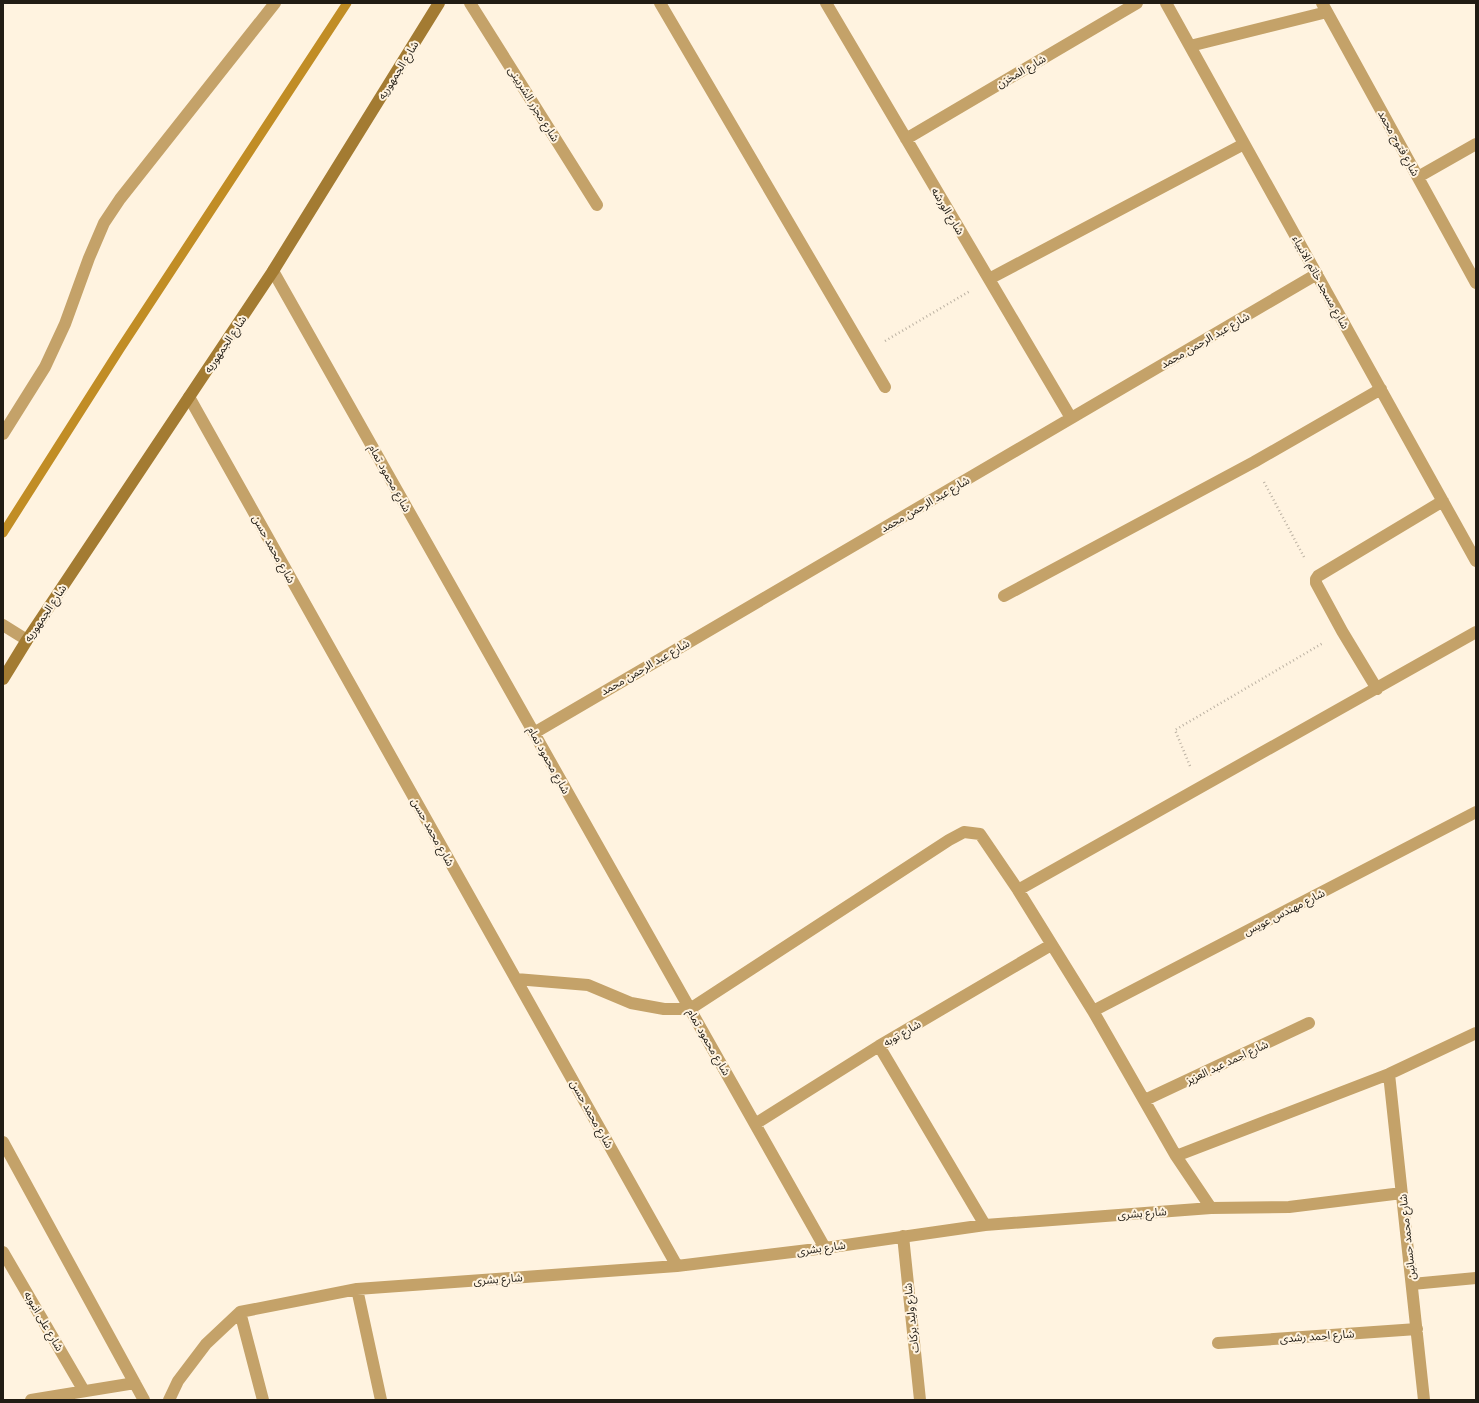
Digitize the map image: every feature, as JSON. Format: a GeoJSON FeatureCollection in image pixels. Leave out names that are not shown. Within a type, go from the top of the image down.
{"type":"FeatureCollection","features":[{"type":"Feature","properties":{"kind":"street"},"geometry":{"type":"LineString","coordinates":[[3,434],[45,367],[65,324],[89,258],[104,223],[120,199],[275,3]]}},
{"type":"Feature","properties":{"kind":"street","name":"شارع الجمهوريه"},"geometry":{"type":"LineString","coordinates":[[3,679],[27,640],[273,271],[439,3]]}},
{"type":"Feature","properties":{"kind":"street","name":"شارع مجزر الشربينى"},"geometry":{"type":"LineString","coordinates":[[470,3],[597,205]]}},
{"type":"Feature","properties":{"kind":"street"},"geometry":{"type":"LineString","coordinates":[[660,3],[885,387]]}},
{"type":"Feature","properties":{"kind":"street","name":"شارع الورشه"},"geometry":{"type":"LineString","coordinates":[[826,3],[1072,418]]}},
{"type":"Feature","properties":{"kind":"street","name":"شارع المخزن"},"geometry":{"type":"LineString","coordinates":[[906,139],[1137,3]]}},
{"type":"Feature","properties":{"kind":"street","name":"شارع مسجد خاتم الانبياء"},"geometry":{"type":"LineString","coordinates":[[1166,3],[1476,561]]}},
{"type":"Feature","properties":{"kind":"street"},"geometry":{"type":"LineString","coordinates":[[1190,46],[1324,7]]}},
{"type":"Feature","properties":{"kind":"street","name":"شارع فتوح محمد"},"geometry":{"type":"LineString","coordinates":[[1324,7],[1476,283]]}},
{"type":"Feature","properties":{"kind":"street"},"geometry":{"type":"LineString","coordinates":[[989,279],[1244,144]]}},
{"type":"Feature","properties":{"kind":"street"},"geometry":{"type":"LineString","coordinates":[[1418,177],[1476,144]]}},
{"type":"Feature","properties":{"kind":"street","name":"شارع محمود تمام"},"geometry":{"type":"LineString","coordinates":[[273,271],[825,1248]]}},
{"type":"Feature","properties":{"kind":"street","name":"شارع عبد الرحمن محمد"},"geometry":{"type":"LineString","coordinates":[[534,733],[1316,274]]}},
{"type":"Feature","properties":{"kind":"street"},"geometry":{"type":"LineString","coordinates":[[1004,596],[1254,462],[1381,389]]}},
{"type":"Feature","properties":{"kind":"street","name":"شارع محمد حسن"},"geometry":{"type":"LineString","coordinates":[[189,397],[677,1266]]}},
{"type":"Feature","properties":{"kind":"street"},"geometry":{"type":"LineString","coordinates":[[1377,689],[1342,631],[1316,583],[1316,579],[1318,576],[1443,501]]}},
{"type":"Feature","properties":{"kind":"street"},"geometry":{"type":"LineString","coordinates":[[3,625],[27,640]]}},
{"type":"Feature","properties":{"kind":"street"},"geometry":{"type":"LineString","coordinates":[[1018,890],[1198,787],[1377,689],[1476,632]]}},
{"type":"Feature","properties":{"kind":"street","name":"شارع مهندس عويس"},"geometry":{"type":"LineString","coordinates":[[1093,1011],[1476,812]]}},
{"type":"Feature","properties":{"kind":"street"},"geometry":{"type":"LineString","coordinates":[[516,979],[588,986],[631,1003],[664,1009],[690,1009],[949,840],[964,832],[980,834],[1018,890],[1093,1011],[1176,1156],[1211,1208]]}},
{"type":"Feature","properties":{"kind":"street","name":"شارع توبه"},"geometry":{"type":"LineString","coordinates":[[755,1124],[879,1046],[1051,945]]}},
{"type":"Feature","properties":{"kind":"street","name":"شارع احمد عبد العزيز"},"geometry":{"type":"LineString","coordinates":[[1145,1100],[1310,1023]]}},
{"type":"Feature","properties":{"kind":"street"},"geometry":{"type":"LineString","coordinates":[[1176,1156],[1389,1074],[1476,1033]]}},
{"type":"Feature","properties":{"kind":"street"},"geometry":{"type":"LineString","coordinates":[[879,1046],[985,1225]]}},
{"type":"Feature","properties":{"kind":"street","name":"شارع محمد حسانين"},"geometry":{"type":"LineString","coordinates":[[1389,1074],[1424,1400]]}},
{"type":"Feature","properties":{"kind":"street"},"geometry":{"type":"LineString","coordinates":[[3,1142],[144,1400]]}},
{"type":"Feature","properties":{"kind":"street","name":"شارع بشرى"},"geometry":{"type":"LineString","coordinates":[[240,1312],[357,1289],[677,1266],[825,1248],[985,1225],[1211,1208],[1289,1207],[1402,1192]]}},
{"type":"Feature","properties":{"kind":"street","name":"شارع وليد بركات"},"geometry":{"type":"LineString","coordinates":[[903,1236],[920,1400]]}},
{"type":"Feature","properties":{"kind":"street","name":"شارع على انبوبه"},"geometry":{"type":"LineString","coordinates":[[3,1252],[84,1391]]}},
{"type":"Feature","properties":{"kind":"street"},"geometry":{"type":"LineString","coordinates":[[1412,1284],[1476,1278]]}},
{"type":"Feature","properties":{"kind":"street"},"geometry":{"type":"LineString","coordinates":[[357,1289],[381,1400]]}},
{"type":"Feature","properties":{"kind":"street"},"geometry":{"type":"LineString","coordinates":[[169,1400],[178,1381],[206,1344],[240,1312],[263,1400]]}},
{"type":"Feature","properties":{"kind":"street","name":"شارع احمد رشدى"},"geometry":{"type":"LineString","coordinates":[[1218,1343],[1416,1329]]}},
{"type":"Feature","properties":{"kind":"street"},"geometry":{"type":"LineString","coordinates":[[31,1400],[135,1383]]}},
{"type":"Feature","properties":{"kind":"path"},"geometry":{"type":"LineString","coordinates":[[865,353],[989,279]]}},
{"type":"Feature","properties":{"kind":"path"},"geometry":{"type":"LineString","coordinates":[[1254,462],[1316,579]]}},
{"type":"Feature","properties":{"kind":"path"},"geometry":{"type":"LineString","coordinates":[[1198,787],[1175,730],[1342,631]]}},
{"type":"Feature","properties":{"kind":"waterway"},"geometry":{"type":"LineString","coordinates":[[3,533],[120,349],[347,3]]}}]}
